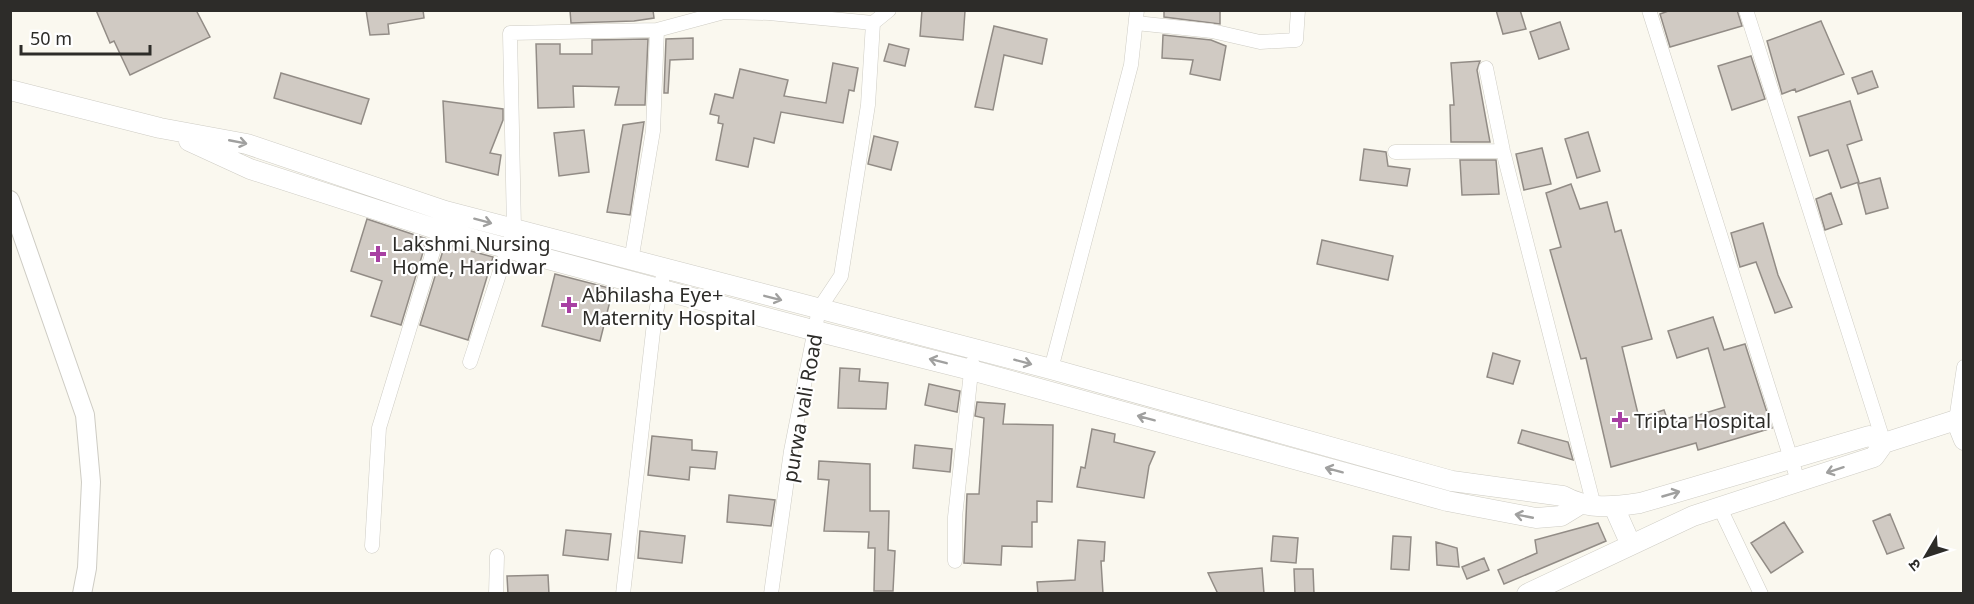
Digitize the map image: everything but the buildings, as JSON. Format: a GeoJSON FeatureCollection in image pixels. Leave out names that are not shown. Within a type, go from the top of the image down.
{"type":"FeatureCollection","features":[{"type":"Feature","properties":{"kind":"main road"},"geometry":{"type":"LineString","coordinates":[[10,90],[160,128],[248,144],[445,211],[664,270],[1051,369],[1452,481],[1563,496],[1596,506],[1631,545]]}},
{"type":"Feature","properties":{"kind":"main road"},"geometry":{"type":"LineString","coordinates":[[160,128],[250,169],[440,230],[816,331],[971,370],[1447,501],[1536,518],[1561,516],[1596,506],[1640,503],[1869,436],[1884,443]]}},
{"type":"Feature","properties":{"kind":"main road"},"geometry":{"type":"LineString","coordinates":[[1527,594],[1719,506],[1874,457],[1884,443],[1956,420],[1964,440]]}},
{"type":"Feature","properties":{"kind":"street"},"geometry":{"type":"LineString","coordinates":[[470,362],[514,229],[510,33],[657,30],[724,12],[769,13],[873,23],[889,10]]}},
{"type":"Feature","properties":{"kind":"street"},"geometry":{"type":"LineString","coordinates":[[1051,369],[1131,65],[1136,16],[1260,42],[1296,40],[1298,10]]}},
{"type":"Feature","properties":{"kind":"street"},"geometry":{"type":"LineString","coordinates":[[1649,10],[1798,481]]}},
{"type":"Feature","properties":{"kind":"street"},"geometry":{"type":"LineString","coordinates":[[1746,10],[1884,443]]}},
{"type":"Feature","properties":{"kind":"street"},"geometry":{"type":"LineString","coordinates":[[819,309],[841,276],[868,105],[873,23]]}},
{"type":"Feature","properties":{"kind":"street"},"geometry":{"type":"LineString","coordinates":[[631,261],[653,131],[657,30]]}},
{"type":"Feature","properties":{"kind":"street"},"geometry":{"type":"LineString","coordinates":[[1486,68],[1503,151],[1596,506]]}},
{"type":"Feature","properties":{"kind":"street"},"geometry":{"type":"LineString","coordinates":[[1395,152],[1503,151]]}},
{"type":"Feature","properties":{"kind":"street"},"geometry":{"type":"LineString","coordinates":[[10,200],[85,415],[92,482],[87,568],[82,594]]}},
{"type":"Feature","properties":{"kind":"street"},"geometry":{"type":"LineString","coordinates":[[372,546],[380,428],[445,211]]}},
{"type":"Feature","properties":{"kind":"street"},"geometry":{"type":"LineString","coordinates":[[623,594],[664,270]]}},
{"type":"Feature","properties":{"kind":"street","name":"purwa vali Road"},"geometry":{"type":"LineString","coordinates":[[771,594],[785,507],[791,451],[819,309]]}},
{"type":"Feature","properties":{"kind":"street"},"geometry":{"type":"LineString","coordinates":[[955,561],[955,517],[974,349]]}},
{"type":"Feature","properties":{"kind":"street"},"geometry":{"type":"LineString","coordinates":[[1956,420],[1964,367]]}},
{"type":"Feature","properties":{"kind":"street"},"geometry":{"type":"LineString","coordinates":[[1719,506],[1761,594]]}},
{"type":"Feature","properties":{"kind":"street"},"geometry":{"type":"LineString","coordinates":[[496,594],[497,556]]}},
{"type":"Feature","properties":{"kind":"place","name":"Lakshmi Nursing Home, Haridwar"},"geometry":{"type":"Point","coordinates":[378,254]}},
{"type":"Feature","properties":{"kind":"place","name":"Abhilasha Eye+ Maternity Hospital"},"geometry":{"type":"Point","coordinates":[569,305]}},
{"type":"Feature","properties":{"kind":"place","name":"Tripta Hospital"},"geometry":{"type":"Point","coordinates":[1620,420]}}]}
